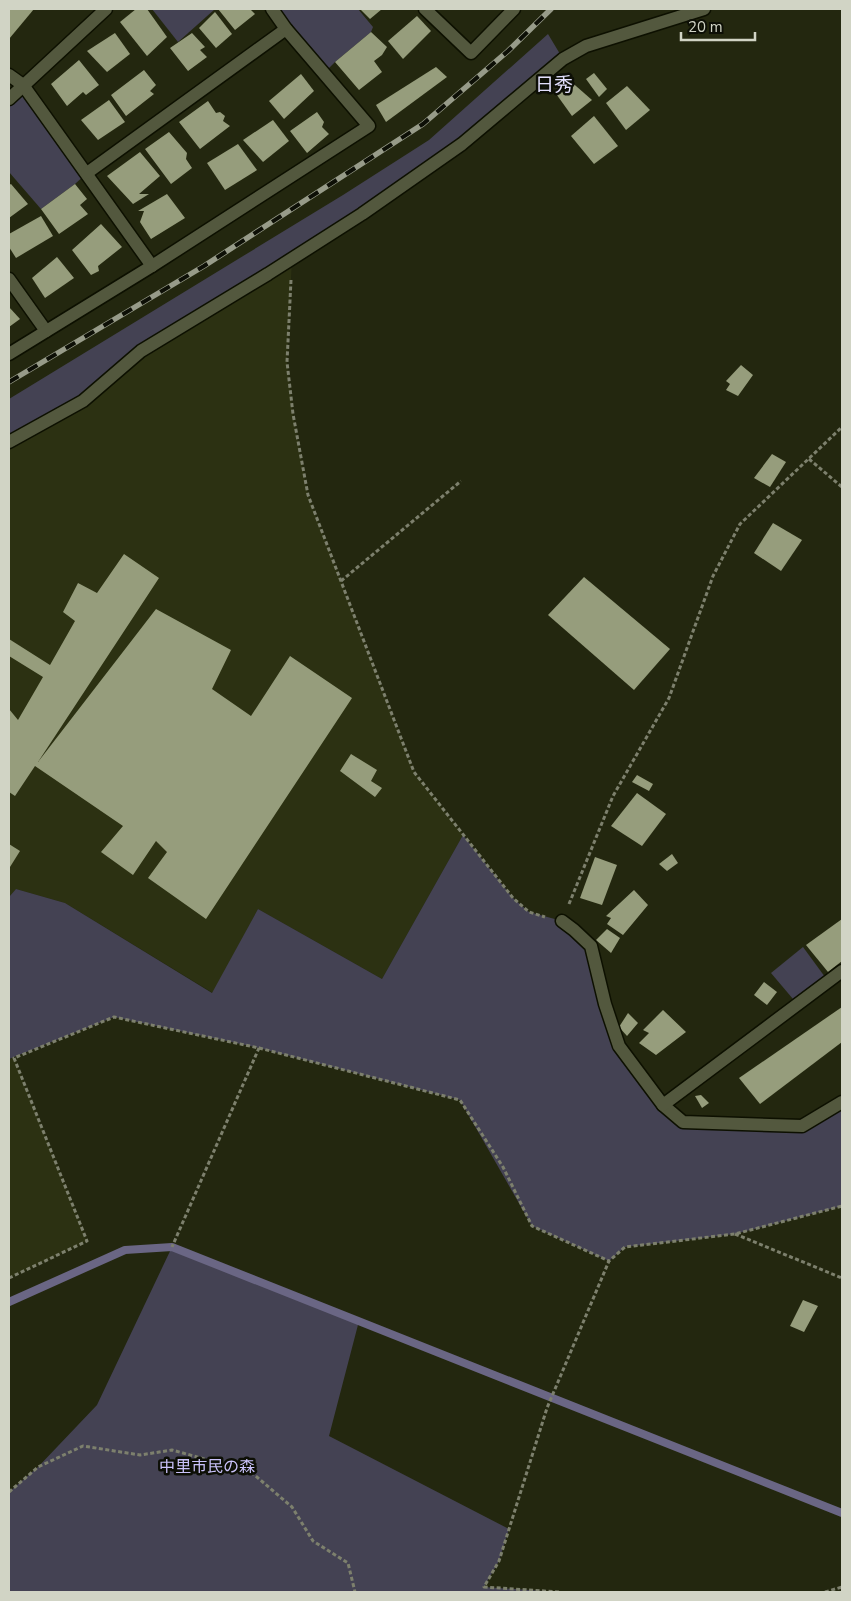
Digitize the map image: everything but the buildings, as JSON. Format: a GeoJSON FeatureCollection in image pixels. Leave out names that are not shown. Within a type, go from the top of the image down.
{"type":"FeatureCollection","features":[{"type":"Feature","properties":{"kind":"street"},"geometry":{"type":"LineString","coordinates":[[9,99],[106,9]]}},
{"type":"Feature","properties":{"kind":"street"},"geometry":{"type":"LineString","coordinates":[[9,354],[152,266],[369,126],[286,29],[272,9]]}},
{"type":"Feature","properties":{"kind":"street"},"geometry":{"type":"LineString","coordinates":[[425,9],[471,53],[514,9]]}},
{"type":"Feature","properties":{"kind":"street"},"geometry":{"type":"LineString","coordinates":[[9,442],[83,401],[141,351],[362,214],[462,144],[563,59],[586,46],[704,9]]}},
{"type":"Feature","properties":{"kind":"street"},"geometry":{"type":"LineString","coordinates":[[87,173],[286,29]]}},
{"type":"Feature","properties":{"kind":"street"},"geometry":{"type":"LineString","coordinates":[[9,75],[23,85],[152,266]]}},
{"type":"Feature","properties":{"kind":"street"},"geometry":{"type":"LineString","coordinates":[[9,279],[46,332]]}},
{"type":"Feature","properties":{"kind":"street"},"geometry":{"type":"LineString","coordinates":[[562,921],[591,946],[605,1004],[620,1046],[663,1105],[682,1122],[802,1126],[842,1102]]}},
{"type":"Feature","properties":{"kind":"street"},"geometry":{"type":"LineString","coordinates":[[663,1105],[842,971]]}},
{"type":"Feature","properties":{"kind":"path"},"geometry":{"type":"LineString","coordinates":[[292,258],[287,362],[293,414],[308,495],[414,772],[513,898],[529,912],[562,921],[613,796],[669,698],[713,576],[740,524],[842,427]]}},
{"type":"Feature","properties":{"kind":"path"},"geometry":{"type":"LineString","coordinates":[[809,459],[842,487]]}},
{"type":"Feature","properties":{"kind":"path"},"geometry":{"type":"LineString","coordinates":[[341,581],[461,481]]}},
{"type":"Feature","properties":{"kind":"path"},"geometry":{"type":"LineString","coordinates":[[9,1278],[87,1240],[14,1058],[114,1017],[259,1048],[460,1100],[503,1167],[532,1226],[609,1261]]}},
{"type":"Feature","properties":{"kind":"path"},"geometry":{"type":"LineString","coordinates":[[172,1247],[259,1048]]}},
{"type":"Feature","properties":{"kind":"path"},"geometry":{"type":"LineString","coordinates":[[559,1592],[484,1587],[499,1561],[547,1408],[609,1261],[625,1247],[735,1234],[842,1206]]}},
{"type":"Feature","properties":{"kind":"path"},"geometry":{"type":"LineString","coordinates":[[735,1234],[842,1278]]}},
{"type":"Feature","properties":{"kind":"path"},"geometry":{"type":"LineString","coordinates":[[9,1492],[38,1467],[83,1446],[140,1455],[172,1450],[242,1469],[250,1472],[292,1507],[314,1541],[348,1564],[355,1592]]}},
{"type":"Feature","properties":{"kind":"path"},"geometry":{"type":"LineString","coordinates":[[825,1592],[842,1587]]}},
{"type":"Feature","properties":{"kind":"shaded area"},"geometry":{"type":"Polygon","coordinates":[[[292,258],[287,362],[293,414],[308,495],[414,772],[463,835],[382,979],[258,909],[213,993],[65,903],[16,889],[9,897],[9,442],[141,351],[292,258]]]}},
{"type":"Feature","properties":{"kind":"shaded area"},"geometry":{"type":"Polygon","coordinates":[[[14,1058],[87,1241],[9,1278],[9,1059],[14,1058]]]}},
{"type":"Feature","properties":{"kind":"green space"},"geometry":{"type":"Polygon","coordinates":[[[152,9],[215,9],[178,42],[152,9]]]}},
{"type":"Feature","properties":{"kind":"green space"},"geometry":{"type":"Polygon","coordinates":[[[272,9],[358,9],[373,27],[371,32],[324,73],[272,9]]]}},
{"type":"Feature","properties":{"kind":"green space"},"geometry":{"type":"Polygon","coordinates":[[[548,34],[563,59],[462,144],[141,351],[83,401],[9,442],[9,399],[343,195],[429,140],[548,34]]]}},
{"type":"Feature","properties":{"kind":"green space"},"geometry":{"type":"Polygon","coordinates":[[[23,85],[87,173],[41,209],[9,172],[9,99],[23,85]]]}},
{"type":"Feature","properties":{"kind":"green space"},"geometry":{"type":"Polygon","coordinates":[[[463,835],[513,898],[529,912],[562,921],[591,946],[619,1046],[682,1122],[802,1126],[842,1100],[842,1206],[735,1234],[625,1247],[609,1261],[532,1226],[460,1100],[259,1048],[114,1017],[9,1059],[9,897],[16,889],[65,903],[212,993],[258,909],[382,979],[463,835]]]}},
{"type":"Feature","properties":{"kind":"green space"},"geometry":{"type":"Polygon","coordinates":[[[803,947],[825,977],[793,999],[771,973],[803,947]]]}},
{"type":"Feature","properties":{"kind":"green space","name":"中里市民の森"},"geometry":{"type":"Polygon","coordinates":[[[172,1247],[359,1321],[329,1436],[509,1529],[499,1561],[484,1587],[559,1592],[9,1592],[9,1492],[38,1467],[97,1405],[172,1247]]]}},
{"type":"Feature","properties":{"kind":"waterway"},"geometry":{"type":"LineString","coordinates":[[9,1302],[125,1250],[172,1247],[842,1513]]}},
{"type":"Feature","properties":{"kind":"railway"},"geometry":{"type":"LineString","coordinates":[[9,382],[204,266],[423,124],[508,51],[551,9]]}},
{"type":"Feature","properties":{"kind":"district","name":"日秀"},"geometry":{"type":"Point","coordinates":[554,84]}}]}
